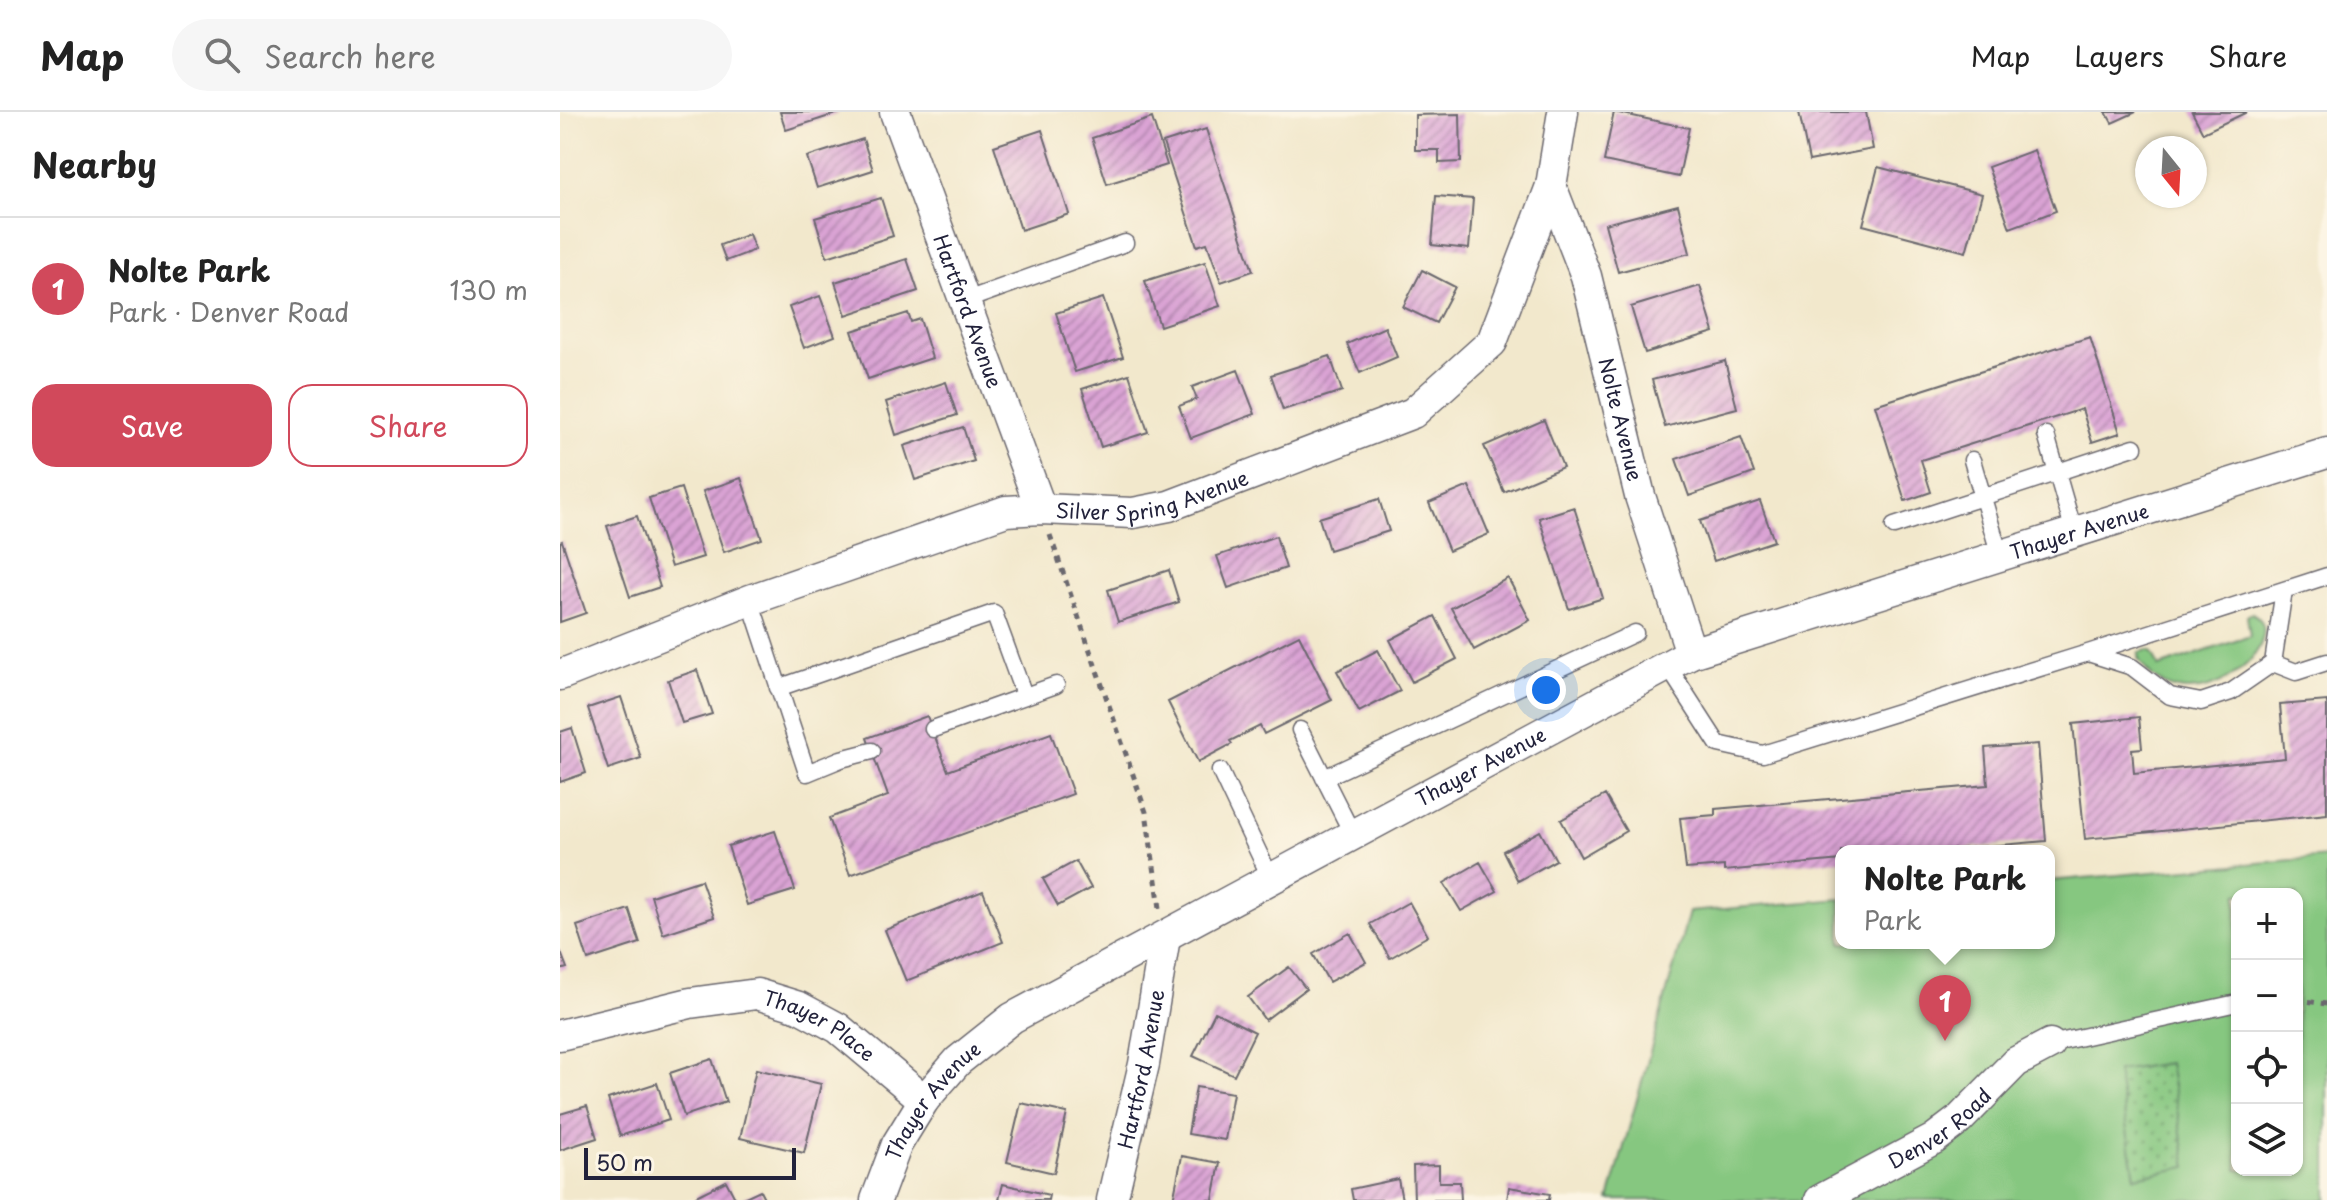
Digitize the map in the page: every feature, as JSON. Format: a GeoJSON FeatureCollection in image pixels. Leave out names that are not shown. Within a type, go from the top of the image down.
{"type":"FeatureCollection","features":[{"type":"Feature","properties":{"kind":"street","name":"Hartford Avenue"},"geometry":{"type":"LineString","coordinates":[[895,112],[1041,509]]}},
{"type":"Feature","properties":{"kind":"street","name":"Silver Spring Avenue"},"geometry":{"type":"LineString","coordinates":[[560,675],[750,600],[1006,511],[1041,509],[1133,513],[1169,506],[1413,413],[1492,342],[1551,186],[1563,112]]}},
{"type":"Feature","properties":{"kind":"street","name":"Nolte Avenue"},"geometry":{"type":"LineString","coordinates":[[1551,186],[1586,276],[1679,659]]}},
{"type":"Feature","properties":{"kind":"street","name":"Thayer Avenue"},"geometry":{"type":"LineString","coordinates":[[876,1200],[897,1144],[924,1100],[958,1061],[1012,1018],[1679,659],[2327,453]]}},
{"type":"Feature","properties":{"kind":"street","name":"Hartford Avenue"},"geometry":{"type":"LineString","coordinates":[[1112,1200],[1144,1064],[1165,937]]}},
{"type":"Feature","properties":{"kind":"street","name":"Thayer Place"},"geometry":{"type":"LineString","coordinates":[[560,1035],[690,1003],[757,994],[799,1007],[838,1028],[924,1100]]}},
{"type":"Feature","properties":{"kind":"street","name":"Denver Road"},"geometry":{"type":"LineString","coordinates":[[1820,1200],[1934,1139],[1959,1120],[2016,1062],[2050,1044]]}},
{"type":"Feature","properties":{"kind":"lane"},"geometry":{"type":"LineString","coordinates":[[964,301],[1125,243]]}},
{"type":"Feature","properties":{"kind":"lane"},"geometry":{"type":"LineString","coordinates":[[2046,435],[2074,532]]}},
{"type":"Feature","properties":{"kind":"lane"},"geometry":{"type":"LineString","coordinates":[[1894,526],[2134,447]]}},
{"type":"Feature","properties":{"kind":"lane"},"geometry":{"type":"LineString","coordinates":[[1972,460],[2000,556]]}},
{"type":"Feature","properties":{"kind":"lane"},"geometry":{"type":"LineString","coordinates":[[1679,659],[1718,744],[1763,754],[2327,576]]}},
{"type":"Feature","properties":{"kind":"lane"},"geometry":{"type":"LineString","coordinates":[[2088,653],[2132,667],[2170,696],[2201,702],[2231,692],[2273,663],[2284,590]]}},
{"type":"Feature","properties":{"kind":"lane"},"geometry":{"type":"LineString","coordinates":[[750,600],[807,773],[872,751]]}},
{"type":"Feature","properties":{"kind":"lane"},"geometry":{"type":"LineString","coordinates":[[778,688],[994,613],[1024,695]]}},
{"type":"Feature","properties":{"kind":"lane"},"geometry":{"type":"LineString","coordinates":[[1324,778],[1635,633]]}},
{"type":"Feature","properties":{"kind":"lane"},"geometry":{"type":"LineString","coordinates":[[2273,663],[2296,672],[2327,662]]}},
{"type":"Feature","properties":{"kind":"lane"},"geometry":{"type":"LineString","coordinates":[[933,729],[1056,685]]}},
{"type":"Feature","properties":{"kind":"lane"},"geometry":{"type":"LineString","coordinates":[[1300,730],[1353,835]]}},
{"type":"Feature","properties":{"kind":"lane"},"geometry":{"type":"LineString","coordinates":[[1220,771],[1271,879]]}},
{"type":"Feature","properties":{"kind":"lane"},"geometry":{"type":"LineString","coordinates":[[2050,1044],[2231,1004]]}},
{"type":"Feature","properties":{"kind":"path"},"geometry":{"type":"LineString","coordinates":[[1041,509],[1146,812],[1165,937]]}},
{"type":"Feature","properties":{"kind":"path"},"geometry":{"type":"LineString","coordinates":[[2303,1001],[2327,1004]]}},
{"type":"Feature","properties":{"kind":"green space"},"geometry":{"type":"Polygon","coordinates":[[[2252,613],[2263,626],[2261,643],[2250,661],[2231,676],[2208,687],[2183,690],[2159,681],[2138,658],[2139,652],[2148,650],[2159,667],[2250,636],[2247,616],[2252,613]]]}},
{"type":"Feature","properties":{"kind":"green space"},"geometry":{"type":"Polygon","coordinates":[[[2327,857],[2327,1200],[1609,1200],[1689,912],[1835,900],[1835,949],[2055,949],[2055,880],[2327,857]]]}},
{"type":"Feature","properties":{"kind":"green space"},"geometry":{"type":"Polygon","coordinates":[[[2169,1063],[2187,1167],[2135,1177],[2117,1071],[2169,1063]]]}},
{"type":"Feature","properties":{"kind":"building"},"geometry":{"type":"Polygon","coordinates":[[[780,112],[839,112],[839,113],[786,130],[780,112]]]}},
{"type":"Feature","properties":{"kind":"building"},"geometry":{"type":"Polygon","coordinates":[[[1614,112],[1689,128],[1679,177],[1604,161],[1614,112]]]}},
{"type":"Feature","properties":{"kind":"building"},"geometry":{"type":"Polygon","coordinates":[[[1799,112],[1866,112],[1873,149],[1809,161],[1799,112]]]}},
{"type":"Feature","properties":{"kind":"building"},"geometry":{"type":"Polygon","coordinates":[[[2106,112],[2136,112],[2112,123],[2106,112]]]}},
{"type":"Feature","properties":{"kind":"building"},"geometry":{"type":"Polygon","coordinates":[[[2192,112],[2247,112],[2203,133],[2192,112]]]}},
{"type":"Feature","properties":{"kind":"building"},"geometry":{"type":"Polygon","coordinates":[[[1460,114],[1461,162],[1439,163],[1439,150],[1415,150],[1415,115],[1460,114]]]}},
{"type":"Feature","properties":{"kind":"building"},"geometry":{"type":"Polygon","coordinates":[[[1152,118],[1167,165],[1107,184],[1092,138],[1152,118]]]}},
{"type":"Feature","properties":{"kind":"building"},"geometry":{"type":"Polygon","coordinates":[[[1206,129],[1253,271],[1221,282],[1207,243],[1197,246],[1163,143],[1206,129]]]}},
{"type":"Feature","properties":{"kind":"building"},"geometry":{"type":"Polygon","coordinates":[[[1042,130],[1069,214],[1021,230],[994,146],[1042,130]]]}},
{"type":"Feature","properties":{"kind":"building"},"geometry":{"type":"Polygon","coordinates":[[[863,139],[873,170],[817,188],[807,157],[863,139]]]}},
{"type":"Feature","properties":{"kind":"building"},"geometry":{"type":"Polygon","coordinates":[[[2034,150],[2056,211],[2010,228],[1988,167],[2034,150]]]}},
{"type":"Feature","properties":{"kind":"building"},"geometry":{"type":"Polygon","coordinates":[[[1878,167],[1982,194],[1966,252],[1863,225],[1878,167]]]}},
{"type":"Feature","properties":{"kind":"building"},"geometry":{"type":"Polygon","coordinates":[[[1436,196],[1473,199],[1469,249],[1432,245],[1436,196]]]}},
{"type":"Feature","properties":{"kind":"building"},"geometry":{"type":"Polygon","coordinates":[[[881,198],[893,236],[827,257],[815,218],[881,198]]]}},
{"type":"Feature","properties":{"kind":"building"},"geometry":{"type":"Polygon","coordinates":[[[1678,205],[1690,253],[1618,272],[1605,224],[1678,205]]]}},
{"type":"Feature","properties":{"kind":"building"},"geometry":{"type":"Polygon","coordinates":[[[749,234],[755,250],[726,261],[720,245],[749,234]]]}},
{"type":"Feature","properties":{"kind":"building"},"geometry":{"type":"Polygon","coordinates":[[[907,259],[918,291],[846,315],[835,282],[907,259]]]}},
{"type":"Feature","properties":{"kind":"building"},"geometry":{"type":"Polygon","coordinates":[[[1205,262],[1220,306],[1160,326],[1145,281],[1205,262]]]}},
{"type":"Feature","properties":{"kind":"building"},"geometry":{"type":"Polygon","coordinates":[[[1422,270],[1455,287],[1436,323],[1403,307],[1422,270]]]}},
{"type":"Feature","properties":{"kind":"building"},"geometry":{"type":"Polygon","coordinates":[[[1700,286],[1714,332],[1645,353],[1631,307],[1700,286]]]}},
{"type":"Feature","properties":{"kind":"building"},"geometry":{"type":"Polygon","coordinates":[[[820,296],[835,336],[804,348],[789,307],[820,296]]]}},
{"type":"Feature","properties":{"kind":"building"},"geometry":{"type":"Polygon","coordinates":[[[1103,298],[1123,357],[1075,372],[1056,313],[1103,298]]]}},
{"type":"Feature","properties":{"kind":"building"},"geometry":{"type":"Polygon","coordinates":[[[908,313],[911,322],[920,319],[932,358],[868,379],[852,331],[908,313]]]}},
{"type":"Feature","properties":{"kind":"building"},"geometry":{"type":"Polygon","coordinates":[[[1385,327],[1397,357],[1360,373],[1347,344],[1385,327]]]}},
{"type":"Feature","properties":{"kind":"building"},"geometry":{"type":"Polygon","coordinates":[[[2090,337],[2120,433],[2092,442],[2082,409],[1921,460],[1931,492],[1905,501],[1875,405],[2090,337]]]}},
{"type":"Feature","properties":{"kind":"building"},"geometry":{"type":"Polygon","coordinates":[[[1330,356],[1342,391],[1283,410],[1271,375],[1330,356]]]}},
{"type":"Feature","properties":{"kind":"building"},"geometry":{"type":"Polygon","coordinates":[[[1725,361],[1737,408],[1665,427],[1652,380],[1725,361]]]}},
{"type":"Feature","properties":{"kind":"building"},"geometry":{"type":"Polygon","coordinates":[[[1238,370],[1255,414],[1191,438],[1179,406],[1197,399],[1192,387],[1238,370]]]}},
{"type":"Feature","properties":{"kind":"building"},"geometry":{"type":"Polygon","coordinates":[[[1129,374],[1148,432],[1101,447],[1082,389],[1129,374]]]}},
{"type":"Feature","properties":{"kind":"building"},"geometry":{"type":"Polygon","coordinates":[[[946,382],[957,415],[896,435],[886,402],[946,382]]]}},
{"type":"Feature","properties":{"kind":"building"},"geometry":{"type":"Polygon","coordinates":[[[1544,420],[1563,467],[1504,492],[1484,446],[1544,420]]]}},
{"type":"Feature","properties":{"kind":"building"},"geometry":{"type":"Polygon","coordinates":[[[963,427],[974,461],[915,480],[904,446],[963,427]]]}},
{"type":"Feature","properties":{"kind":"building"},"geometry":{"type":"Polygon","coordinates":[[[1741,437],[1754,473],[1689,496],[1676,459],[1741,437]]]}},
{"type":"Feature","properties":{"kind":"building"},"geometry":{"type":"Polygon","coordinates":[[[741,478],[762,539],[724,552],[703,491],[741,478]]]}},
{"type":"Feature","properties":{"kind":"building"},"geometry":{"type":"Polygon","coordinates":[[[1469,486],[1489,534],[1449,551],[1429,503],[1469,486]]]}},
{"type":"Feature","properties":{"kind":"building"},"geometry":{"type":"Polygon","coordinates":[[[681,488],[703,557],[671,567],[649,498],[681,488]]]}},
{"type":"Feature","properties":{"kind":"building"},"geometry":{"type":"Polygon","coordinates":[[[1379,499],[1389,531],[1329,550],[1319,518],[1379,499]]]}},
{"type":"Feature","properties":{"kind":"building"},"geometry":{"type":"Polygon","coordinates":[[[1760,501],[1774,541],[1714,561],[1700,521],[1760,501]]]}},
{"type":"Feature","properties":{"kind":"building"},"geometry":{"type":"Polygon","coordinates":[[[1574,507],[1603,598],[1569,609],[1539,518],[1574,507]]]}},
{"type":"Feature","properties":{"kind":"building"},"geometry":{"type":"Polygon","coordinates":[[[637,516],[660,587],[630,597],[607,526],[637,516]]]}},
{"type":"Feature","properties":{"kind":"building"},"geometry":{"type":"Polygon","coordinates":[[[1276,536],[1286,568],[1228,588],[1217,556],[1276,536]]]}},
{"type":"Feature","properties":{"kind":"building"},"geometry":{"type":"Polygon","coordinates":[[[560,542],[586,613],[560,622],[560,542]]]}},
{"type":"Feature","properties":{"kind":"building"},"geometry":{"type":"Polygon","coordinates":[[[1169,570],[1179,602],[1118,622],[1108,590],[1169,570]]]}},
{"type":"Feature","properties":{"kind":"building"},"geometry":{"type":"Polygon","coordinates":[[[1508,578],[1530,620],[1474,650],[1451,608],[1508,578]]]}},
{"type":"Feature","properties":{"kind":"building"},"geometry":{"type":"Polygon","coordinates":[[[1435,616],[1457,659],[1412,682],[1390,640],[1435,616]]]}},
{"type":"Feature","properties":{"kind":"building"},"geometry":{"type":"Polygon","coordinates":[[[1299,635],[1332,700],[1264,734],[1260,726],[1198,762],[1168,702],[1299,635]]]}},
{"type":"Feature","properties":{"kind":"building"},"geometry":{"type":"Polygon","coordinates":[[[1378,650],[1400,691],[1359,712],[1337,671],[1378,650]]]}},
{"type":"Feature","properties":{"kind":"building"},"geometry":{"type":"Polygon","coordinates":[[[697,670],[712,714],[682,723],[668,680],[697,670]]]}},
{"type":"Feature","properties":{"kind":"building"},"geometry":{"type":"Polygon","coordinates":[[[621,697],[641,758],[608,769],[588,708],[621,697]]]}},
{"type":"Feature","properties":{"kind":"building"},"geometry":{"type":"Polygon","coordinates":[[[2327,701],[2327,814],[2085,839],[2073,724],[2139,717],[2142,748],[2132,749],[2134,773],[2285,758],[2280,705],[2327,701]]]}},
{"type":"Feature","properties":{"kind":"building"},"geometry":{"type":"Polygon","coordinates":[[[927,716],[948,771],[1051,733],[1073,794],[850,875],[829,818],[888,796],[867,738],[927,716]]]}},
{"type":"Feature","properties":{"kind":"building"},"geometry":{"type":"Polygon","coordinates":[[[572,728],[586,773],[560,782],[560,732],[572,728]]]}},
{"type":"Feature","properties":{"kind":"building"},"geometry":{"type":"Polygon","coordinates":[[[2038,744],[2046,841],[2002,845],[1835,845],[1835,861],[1724,871],[1724,866],[1686,869],[1680,818],[1715,815],[1715,809],[1988,785],[1985,748],[2038,744]]]}},
{"type":"Feature","properties":{"kind":"building"},"geometry":{"type":"Polygon","coordinates":[[[1605,795],[1626,831],[1581,857],[1561,820],[1605,795]]]}},
{"type":"Feature","properties":{"kind":"building"},"geometry":{"type":"Polygon","coordinates":[[[775,831],[795,890],[747,905],[728,846],[775,831]]]}},
{"type":"Feature","properties":{"kind":"building"},"geometry":{"type":"Polygon","coordinates":[[[1540,831],[1556,860],[1518,881],[1503,851],[1540,831]]]}},
{"type":"Feature","properties":{"kind":"building"},"geometry":{"type":"Polygon","coordinates":[[[1076,861],[1091,888],[1058,906],[1043,879],[1076,861]]]}},
{"type":"Feature","properties":{"kind":"building"},"geometry":{"type":"Polygon","coordinates":[[[1480,862],[1497,891],[1461,911],[1444,883],[1480,862]]]}},
{"type":"Feature","properties":{"kind":"building"},"geometry":{"type":"Polygon","coordinates":[[[701,880],[714,917],[663,934],[651,896],[701,880]]]}},
{"type":"Feature","properties":{"kind":"building"},"geometry":{"type":"Polygon","coordinates":[[[983,891],[1003,942],[906,981],[885,930],[983,891]]]}},
{"type":"Feature","properties":{"kind":"building"},"geometry":{"type":"Polygon","coordinates":[[[1409,902],[1428,936],[1390,958],[1370,924],[1409,902]]]}},
{"type":"Feature","properties":{"kind":"building"},"geometry":{"type":"Polygon","coordinates":[[[629,909],[640,943],[588,960],[577,926],[629,909]]]}},
{"type":"Feature","properties":{"kind":"building"},"geometry":{"type":"Polygon","coordinates":[[[1350,933],[1366,962],[1329,982],[1313,954],[1350,933]]]}},
{"type":"Feature","properties":{"kind":"building"},"geometry":{"type":"Polygon","coordinates":[[[560,950],[567,968],[560,970],[560,950]]]}},
{"type":"Feature","properties":{"kind":"building"},"geometry":{"type":"Polygon","coordinates":[[[1289,967],[1306,989],[1265,1020],[1248,997],[1289,967]]]}},
{"type":"Feature","properties":{"kind":"building"},"geometry":{"type":"Polygon","coordinates":[[[1215,1012],[1255,1032],[1234,1075],[1193,1056],[1215,1012]]]}},
{"type":"Feature","properties":{"kind":"building"},"geometry":{"type":"Polygon","coordinates":[[[712,1059],[726,1102],[684,1116],[670,1073],[712,1059]]]}},
{"type":"Feature","properties":{"kind":"building"},"geometry":{"type":"Polygon","coordinates":[[[756,1069],[821,1084],[804,1153],[740,1138],[756,1069]]]}},
{"type":"Feature","properties":{"kind":"building"},"geometry":{"type":"Polygon","coordinates":[[[657,1083],[669,1120],[620,1136],[608,1099],[657,1083]]]}},
{"type":"Feature","properties":{"kind":"building"},"geometry":{"type":"Polygon","coordinates":[[[1196,1087],[1233,1093],[1225,1140],[1188,1134],[1196,1087]]]}},
{"type":"Feature","properties":{"kind":"building"},"geometry":{"type":"Polygon","coordinates":[[[1021,1103],[1067,1113],[1054,1173],[1007,1162],[1021,1103]]]}},
{"type":"Feature","properties":{"kind":"building"},"geometry":{"type":"Polygon","coordinates":[[[587,1106],[597,1138],[560,1150],[560,1114],[587,1106]]]}},
{"type":"Feature","properties":{"kind":"building"},"geometry":{"type":"Polygon","coordinates":[[[1182,1156],[1220,1163],[1213,1200],[1173,1200],[1182,1156]]]}},
{"type":"Feature","properties":{"kind":"building"},"geometry":{"type":"Polygon","coordinates":[[[1439,1165],[1439,1182],[1460,1182],[1461,1200],[1414,1200],[1413,1166],[1439,1165]]]}},
{"type":"Feature","properties":{"kind":"building"},"geometry":{"type":"Polygon","coordinates":[[[1398,1179],[1402,1200],[1353,1200],[1351,1189],[1398,1179]]]}},
{"type":"Feature","properties":{"kind":"building"},"geometry":{"type":"Polygon","coordinates":[[[726,1181],[736,1200],[697,1200],[696,1196],[726,1181]]]}},
{"type":"Feature","properties":{"kind":"building"},"geometry":{"type":"Polygon","coordinates":[[[1003,1184],[1049,1195],[1048,1200],[999,1200],[1003,1184]]]}},
{"type":"Feature","properties":{"kind":"building"},"geometry":{"type":"Polygon","coordinates":[[[1509,1187],[1550,1194],[1549,1200],[1507,1200],[1509,1187]]]}},
{"type":"Feature","properties":{"kind":"building"},"geometry":{"type":"Polygon","coordinates":[[[760,1190],[765,1200],[739,1200],[760,1190]]]}},
{"type":"Feature","properties":{"kind":"place","name":"Nolte Park"},"geometry":{"type":"Point","coordinates":[1945,1041]}}]}
